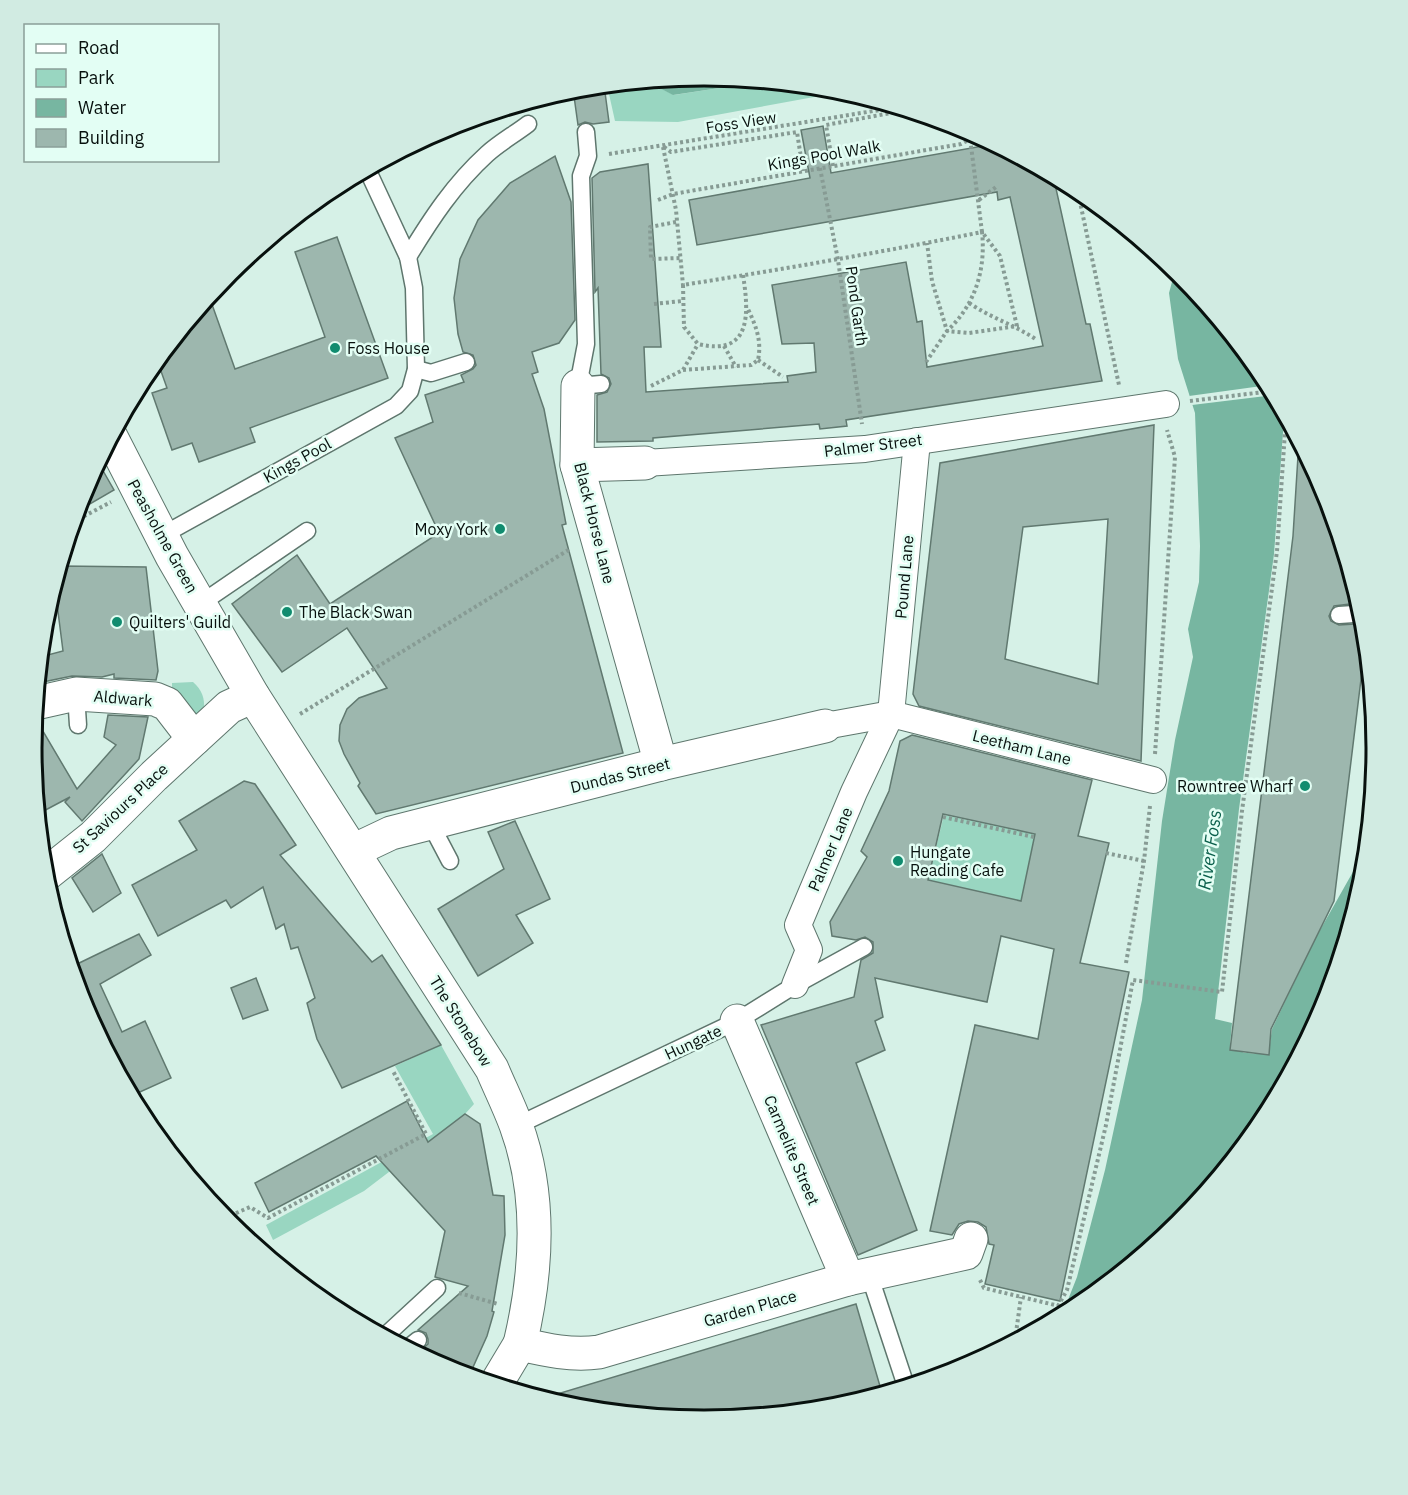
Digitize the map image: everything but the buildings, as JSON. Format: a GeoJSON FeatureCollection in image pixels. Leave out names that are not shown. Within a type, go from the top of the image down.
{"type":"FeatureCollection","features":[{"type":"Feature","properties":{"kind":"street","name":"Black Horse Lane"},"geometry":{"type":"LineString","coordinates":[[590,385],[578,465],[661,764]]}},
{"type":"Feature","properties":{"kind":"street","name":"Palmer Street"},"geometry":{"type":"LineString","coordinates":[[578,465],[865,449],[1163,404]]}},
{"type":"Feature","properties":{"kind":"street","name":"Pound Lane"},"geometry":{"type":"LineString","coordinates":[[891,714],[917,441]]}},
{"type":"Feature","properties":{"kind":"street","name":"Peasholme Green"},"geometry":{"type":"LineString","coordinates":[[115,446],[161,536],[254,696]]}},
{"type":"Feature","properties":{"kind":"street","name":"St Saviours Place"},"geometry":{"type":"LineString","coordinates":[[54,868],[93,837],[229,707],[254,696]]}},
{"type":"Feature","properties":{"kind":"street","name":"The Stonebow"},"geometry":{"type":"LineString","coordinates":[[254,696],[492,1070],[516,1126],[531,1188],[535,1258],[528,1311],[520,1344],[500,1377]]}},
{"type":"Feature","properties":{"kind":"street","name":"Aldwark"},"geometry":{"type":"LineString","coordinates":[[56,703],[155,699],[167,704],[194,739]]}},
{"type":"Feature","properties":{"kind":"street","name":"Leetham Lane"},"geometry":{"type":"LineString","coordinates":[[891,714],[1153,780]]}},
{"type":"Feature","properties":{"kind":"street","name":"Dundas Street"},"geometry":{"type":"LineString","coordinates":[[353,851],[391,833],[661,764],[825,726],[891,714]]}},
{"type":"Feature","properties":{"kind":"street","name":"Palmer Lane"},"geometry":{"type":"LineString","coordinates":[[795,985],[809,950],[798,926],[854,792],[891,714]]}},
{"type":"Feature","properties":{"kind":"street","name":"Carmelite Street"},"geometry":{"type":"LineString","coordinates":[[737,1021],[858,1277]]}},
{"type":"Feature","properties":{"kind":"street","name":"Garden Place"},"geometry":{"type":"LineString","coordinates":[[520,1344],[562,1352],[599,1352],[968,1246]]}},
{"type":"Feature","properties":{"kind":"lane"},"geometry":{"type":"LineString","coordinates":[[408,257],[434,214],[455,187],[488,153],[528,124]]}},
{"type":"Feature","properties":{"kind":"lane","name":"Black Horse Lane"},"geometry":{"type":"LineString","coordinates":[[586,132],[588,156],[581,176],[586,344],[590,385]]}},
{"type":"Feature","properties":{"kind":"lane"},"geometry":{"type":"LineString","coordinates":[[371,175],[408,257],[417,321],[416,369],[431,373],[466,362]]}},
{"type":"Feature","properties":{"kind":"lane","name":"Kings Pool"},"geometry":{"type":"LineString","coordinates":[[161,536],[396,406],[410,391],[416,369]]}},
{"type":"Feature","properties":{"kind":"lane"},"geometry":{"type":"LineString","coordinates":[[200,604],[307,531]]}},
{"type":"Feature","properties":{"kind":"lane"},"geometry":{"type":"LineString","coordinates":[[1339,615],[1352,614]]}},
{"type":"Feature","properties":{"kind":"lane"},"geometry":{"type":"LineString","coordinates":[[430,823],[450,861]]}},
{"type":"Feature","properties":{"kind":"lane","name":"Hungate"},"geometry":{"type":"LineString","coordinates":[[516,1126],[737,1021],[795,985],[864,948]]}},
{"type":"Feature","properties":{"kind":"lane"},"geometry":{"type":"LineString","coordinates":[[858,1277],[903,1378]]}},
{"type":"Feature","properties":{"kind":"lane"},"geometry":{"type":"LineString","coordinates":[[391,1330],[437,1288]]}},
{"type":"Feature","properties":{"kind":"path","name":"Foss View"},"geometry":{"type":"LineString","coordinates":[[588,156],[663,147],[881,110]]}},
{"type":"Feature","properties":{"kind":"path"},"geometry":{"type":"LineString","coordinates":[[833,165],[826,125],[891,113]]}},
{"type":"Feature","properties":{"kind":"path"},"geometry":{"type":"LineString","coordinates":[[663,147],[671,152],[797,132],[803,171]]}},
{"type":"Feature","properties":{"kind":"path","name":"Kings Pool Walk"},"geometry":{"type":"LineString","coordinates":[[658,200],[673,194],[967,141]]}},
{"type":"Feature","properties":{"kind":"path"},"geometry":{"type":"LineString","coordinates":[[926,362],[969,303],[981,274],[985,254],[970,142]]}},
{"type":"Feature","properties":{"kind":"path"},"geometry":{"type":"LineString","coordinates":[[663,147],[673,194],[681,258],[684,327],[698,344],[724,346],[735,340],[741,332],[748,309]]}},
{"type":"Feature","properties":{"kind":"path","name":"Pond Garth"},"geometry":{"type":"LineString","coordinates":[[820,168],[838,260],[865,449]]}},
{"type":"Feature","properties":{"kind":"path"},"geometry":{"type":"LineString","coordinates":[[979,201],[996,187]]}},
{"type":"Feature","properties":{"kind":"path"},"geometry":{"type":"LineString","coordinates":[[1080,203],[1124,409]]}},
{"type":"Feature","properties":{"kind":"path"},"geometry":{"type":"LineString","coordinates":[[676,222],[650,227],[651,259],[681,258]]}},
{"type":"Feature","properties":{"kind":"path"},"geometry":{"type":"LineString","coordinates":[[683,285],[838,260],[982,232]]}},
{"type":"Feature","properties":{"kind":"path"},"geometry":{"type":"LineString","coordinates":[[982,232],[1000,256],[1017,326]]}},
{"type":"Feature","properties":{"kind":"path"},"geometry":{"type":"LineString","coordinates":[[927,243],[932,282],[947,331]]}},
{"type":"Feature","properties":{"kind":"path"},"geometry":{"type":"LineString","coordinates":[[651,386],[683,370],[751,364],[758,360],[761,349],[758,329],[748,309],[744,275]]}},
{"type":"Feature","properties":{"kind":"path"},"geometry":{"type":"LineString","coordinates":[[654,304],[682,301]]}},
{"type":"Feature","properties":{"kind":"path"},"geometry":{"type":"LineString","coordinates":[[969,303],[984,313],[1017,326],[1037,340]]}},
{"type":"Feature","properties":{"kind":"path"},"geometry":{"type":"LineString","coordinates":[[947,331],[969,333],[1017,326]]}},
{"type":"Feature","properties":{"kind":"path"},"geometry":{"type":"LineString","coordinates":[[683,370],[698,344]]}},
{"type":"Feature","properties":{"kind":"path"},"geometry":{"type":"LineString","coordinates":[[724,346],[736,366]]}},
{"type":"Feature","properties":{"kind":"path"},"geometry":{"type":"LineString","coordinates":[[758,360],[783,377]]}},
{"type":"Feature","properties":{"kind":"path"},"geometry":{"type":"LineString","coordinates":[[1126,963],[1144,861],[1153,780],[1176,457],[1163,404],[1262,392]]}},
{"type":"Feature","properties":{"kind":"path"},"geometry":{"type":"LineString","coordinates":[[968,1246],[984,1288],[1059,1306],[1067,1290],[1106,1125],[1133,981],[1222,992],[1242,811],[1277,551],[1285,431]]}},
{"type":"Feature","properties":{"kind":"path"},"geometry":{"type":"LineString","coordinates":[[84,516],[135,488]]}},
{"type":"Feature","properties":{"kind":"path"},"geometry":{"type":"LineString","coordinates":[[291,719],[597,534]]}},
{"type":"Feature","properties":{"kind":"path"},"geometry":{"type":"LineString","coordinates":[[943,817],[1034,837]]}},
{"type":"Feature","properties":{"kind":"path"},"geometry":{"type":"LineString","coordinates":[[1106,853],[1144,861]]}},
{"type":"Feature","properties":{"kind":"path"},"geometry":{"type":"LineString","coordinates":[[234,1214],[250,1207],[268,1218],[426,1134],[393,1071]]}},
{"type":"Feature","properties":{"kind":"path"},"geometry":{"type":"LineString","coordinates":[[437,1288],[528,1311]]}},
{"type":"Feature","properties":{"kind":"path"},"geometry":{"type":"LineString","coordinates":[[1016,1331],[1021,1297]]}},
{"type":"Feature","properties":{"kind":"green space"},"geometry":{"type":"Polygon","coordinates":[[[658,87],[674,95],[726,87],[790,91],[820,96],[678,122],[615,121],[609,93],[658,87]]]}},
{"type":"Feature","properties":{"kind":"green space"},"geometry":{"type":"Polygon","coordinates":[[[193,682],[201,691],[204,702],[204,710],[196,714],[183,700],[172,695],[172,683],[193,682]]]}},
{"type":"Feature","properties":{"kind":"green space"},"geometry":{"type":"Polygon","coordinates":[[[944,815],[1035,834],[1021,901],[928,880],[944,815]]]}},
{"type":"Feature","properties":{"kind":"green space"},"geometry":{"type":"Polygon","coordinates":[[[441,1045],[474,1104],[465,1114],[364,1191],[273,1240],[266,1225],[433,1134],[395,1066],[441,1045]]]}},
{"type":"Feature","properties":{"kind":"water"},"geometry":{"type":"Polygon","coordinates":[[[658,87],[726,87],[726,87],[673,95],[658,87]]]}},
{"type":"Feature","properties":{"kind":"water","name":"River Foss"},"geometry":{"type":"Polygon","coordinates":[[[1173,280],[1229,344],[1283,428],[1274,554],[1239,809],[1215,1019],[1232,1023],[1230,1046],[1238,1051],[1249,1053],[1269,1050],[1272,1029],[1315,939],[1354,870],[1343,919],[1316,1001],[1277,1079],[1254,1115],[1229,1151],[1172,1216],[1107,1273],[1068,1301],[1077,1277],[1105,1170],[1142,1000],[1162,821],[1175,740],[1193,657],[1188,629],[1199,582],[1200,546],[1195,413],[1178,359],[1169,293],[1173,280]]]}},
{"type":"Feature","properties":{"kind":"pier"},"geometry":{"type":"Polygon","coordinates":[[[1258,386],[1264,396],[1192,405],[1189,396],[1258,386]]]}},
{"type":"Feature","properties":{"kind":"place","name":"Foss House"},"geometry":{"type":"Point","coordinates":[335,348]}},
{"type":"Feature","properties":{"kind":"place","name":"Moxy York"},"geometry":{"type":"Point","coordinates":[500,529]}},
{"type":"Feature","properties":{"kind":"place","name":"The Black Swan"},"geometry":{"type":"Point","coordinates":[287,612]}},
{"type":"Feature","properties":{"kind":"place","name":"Quilters' Guild"},"geometry":{"type":"Point","coordinates":[117,622]}},
{"type":"Feature","properties":{"kind":"place","name":"Rowntree Wharf"},"geometry":{"type":"Point","coordinates":[1305,786]}},
{"type":"Feature","properties":{"kind":"place","name":"Hungate Reading Cafe"},"geometry":{"type":"Point","coordinates":[898,861]}}]}
